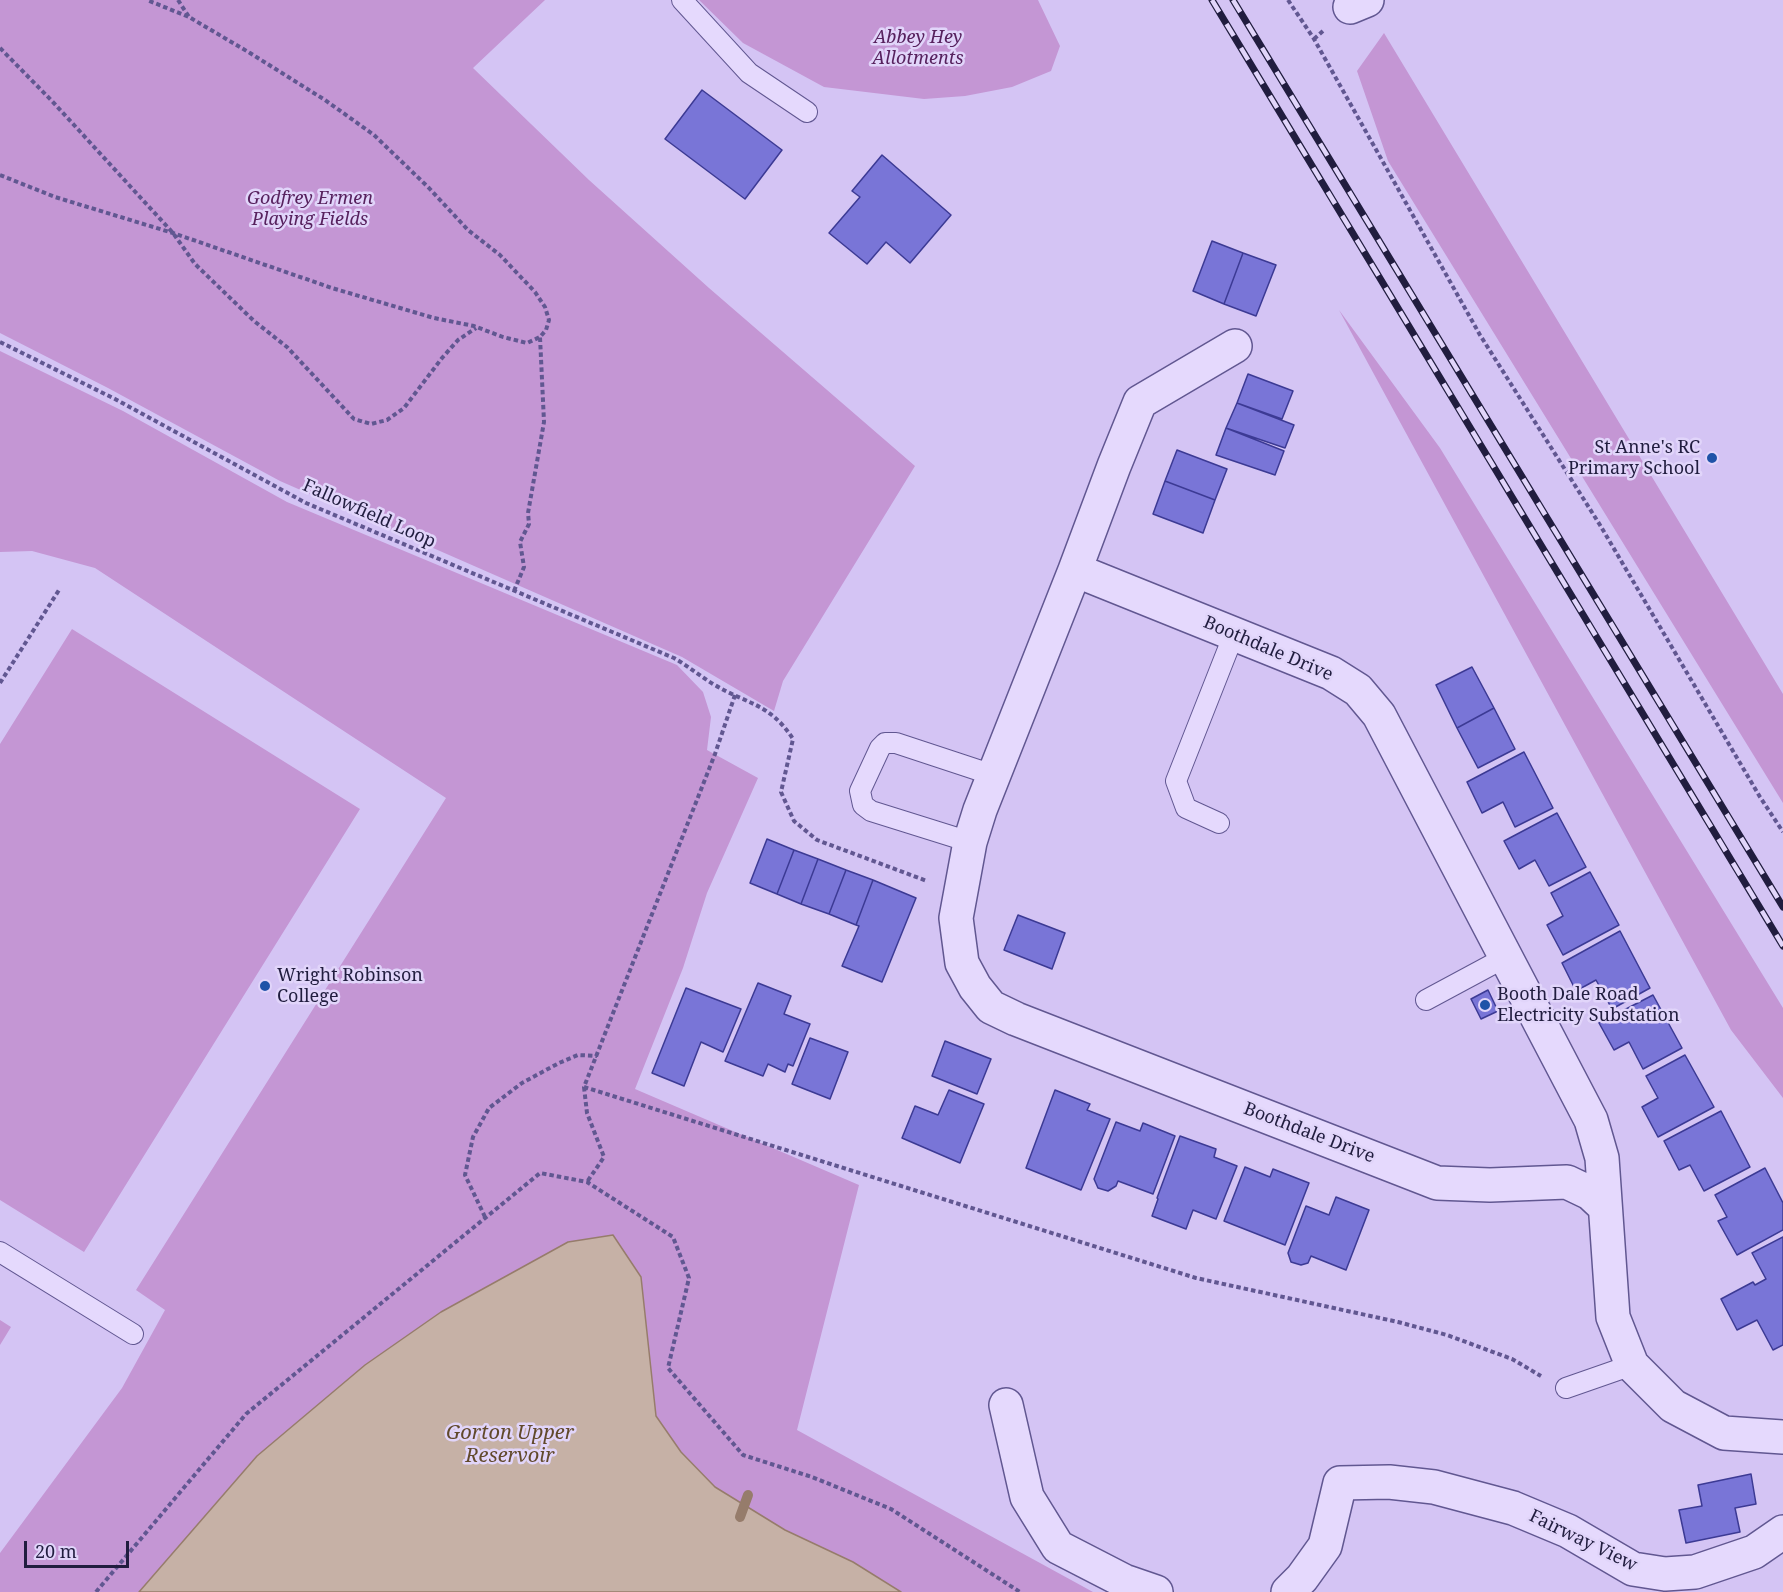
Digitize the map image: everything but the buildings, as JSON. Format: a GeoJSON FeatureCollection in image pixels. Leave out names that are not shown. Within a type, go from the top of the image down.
{"type":"FeatureCollection","features":[{"type":"Feature","properties":{"kind":"street"},"geometry":{"type":"LineString","coordinates":[[1075,570],[1140,402],[1235,346]]}},
{"type":"Feature","properties":{"kind":"street","name":"Boothdale Drive"},"geometry":{"type":"LineString","coordinates":[[1605,1207],[1590,1193],[1567,1182],[1490,1185],[1437,1183],[1016,1020],[991,1006],[975,987],[962,963],[956,918],[970,842],[993,775],[1075,570],[1331,673],[1358,690],[1379,715],[1591,1120],[1602,1158],[1613,1317],[1632,1365]]}},
{"type":"Feature","properties":{"kind":"street"},"geometry":{"type":"LineString","coordinates":[[1632,1365],[1673,1406],[1724,1433],[1783,1437]]}},
{"type":"Feature","properties":{"kind":"street"},"geometry":{"type":"LineString","coordinates":[[1006,1405],[1028,1497],[1058,1546],[1124,1581],[1156,1592]]}},
{"type":"Feature","properties":{"kind":"street","name":"Fairway View"},"geometry":{"type":"LineString","coordinates":[[1288,1592],[1302,1578],[1325,1546],[1340,1483],[1389,1482],[1434,1487],[1513,1508],[1568,1531],[1633,1569],[1664,1583],[1754,1552],[1783,1532]]}},
{"type":"Feature","properties":{"kind":"lane"},"geometry":{"type":"LineString","coordinates":[[682,0],[748,73],[807,112]]}},
{"type":"Feature","properties":{"kind":"lane"},"geometry":{"type":"LineString","coordinates":[[1219,822],[1186,808],[1176,781],[1234,634]]}},
{"type":"Feature","properties":{"kind":"lane"},"geometry":{"type":"LineString","coordinates":[[970,842],[871,812],[862,805],[860,791],[880,748],[885,743],[896,743],[993,775]]}},
{"type":"Feature","properties":{"kind":"lane"},"geometry":{"type":"LineString","coordinates":[[1426,1000],[1506,957]]}},
{"type":"Feature","properties":{"kind":"lane"},"geometry":{"type":"LineString","coordinates":[[0,1252],[132,1334]]}},
{"type":"Feature","properties":{"kind":"lane"},"geometry":{"type":"LineString","coordinates":[[1566,1388],[1632,1365]]}},
{"type":"Feature","properties":{"kind":"path"},"geometry":{"type":"LineString","coordinates":[[0,174],[55,197],[173,233],[332,288],[527,343],[540,337],[546,330],[549,320],[545,307],[535,292],[500,255],[468,230],[429,188],[374,135],[325,100],[250,52],[189,17],[147,0]]}},
{"type":"Feature","properties":{"kind":"path"},"geometry":{"type":"LineString","coordinates":[[178,0],[189,17]]}},
{"type":"Feature","properties":{"kind":"path"},"geometry":{"type":"LineString","coordinates":[[1288,0],[1314,39],[1479,335],[1600,525],[1754,787],[1783,832]]}},
{"type":"Feature","properties":{"kind":"path"},"geometry":{"type":"LineString","coordinates":[[0,48],[173,233],[195,264],[254,321],[287,347],[354,419],[371,424],[387,420],[404,408],[458,340],[476,328]]}},
{"type":"Feature","properties":{"kind":"path"},"geometry":{"type":"LineString","coordinates":[[514,591],[524,567],[520,542],[529,524],[528,513],[544,422],[540,337]]}},
{"type":"Feature","properties":{"kind":"path","name":"Fallowfield Loop"},"geometry":{"type":"LineString","coordinates":[[0,342],[115,399],[306,503],[675,658],[713,684],[765,708],[785,726],[793,739],[781,792],[794,821],[817,840],[933,883]]}},
{"type":"Feature","properties":{"kind":"path"},"geometry":{"type":"LineString","coordinates":[[0,683],[59,590]]}},
{"type":"Feature","properties":{"kind":"path"},"geometry":{"type":"LineString","coordinates":[[587,1182],[604,1156],[587,1113],[584,1087],[715,754],[735,694]]}},
{"type":"Feature","properties":{"kind":"path"},"geometry":{"type":"LineString","coordinates":[[485,1217],[465,1175],[473,1137],[489,1108],[522,1083],[559,1063],[578,1055],[597,1056]]}},
{"type":"Feature","properties":{"kind":"path"},"geometry":{"type":"LineString","coordinates":[[584,1087],[1196,1278],[1398,1322],[1447,1335],[1512,1359],[1566,1388]]}},
{"type":"Feature","properties":{"kind":"path"},"geometry":{"type":"LineString","coordinates":[[96,1592],[246,1414],[540,1173],[587,1182],[673,1237],[689,1278],[668,1368],[743,1455],[812,1477],[891,1509],[1020,1592]]}},
{"type":"Feature","properties":{"kind":"green space","name":"Godfrey Ermen Playing Fields"},"geometry":{"type":"Polygon","coordinates":[[[0,0],[545,0],[473,68],[589,180],[709,288],[915,466],[783,681],[774,711],[682,657],[280,481],[108,388],[0,333],[0,0]]]}},
{"type":"Feature","properties":{"kind":"green space","name":"Abbey Hey Allotments"},"geometry":{"type":"Polygon","coordinates":[[[699,0],[1038,0],[1060,46],[1051,71],[1012,87],[965,96],[924,99],[824,87],[743,43],[699,0]]]}},
{"type":"Feature","properties":{"kind":"green space"},"geometry":{"type":"Polygon","coordinates":[[[1384,33],[1783,694],[1783,803],[1388,161],[1357,71],[1384,33]]]}},
{"type":"Feature","properties":{"kind":"green space"},"geometry":{"type":"Polygon","coordinates":[[[1339,310],[1440,448],[1783,1008],[1783,1098],[1731,1030],[1339,310]]]}},
{"type":"Feature","properties":{"kind":"green space"},"geometry":{"type":"Polygon","coordinates":[[[0,351],[123,411],[287,502],[677,665],[703,692],[711,717],[707,750],[758,778],[707,893],[683,968],[635,1089],[859,1185],[797,1430],[1093,1592],[901,1592],[853,1562],[785,1530],[715,1487],[681,1452],[656,1416],[641,1277],[612,1235],[568,1242],[441,1312],[365,1365],[257,1456],[139,1592],[0,1592],[0,1553],[122,1388],[165,1310],[136,1290],[446,798],[95,568],[32,551],[0,552],[0,351]]]}},
{"type":"Feature","properties":{"kind":"green space"},"geometry":{"type":"Polygon","coordinates":[[[72,629],[360,809],[84,1252],[0,1200],[0,744],[72,629]]]}},
{"type":"Feature","properties":{"kind":"green space"},"geometry":{"type":"Polygon","coordinates":[[[0,1320],[11,1327],[0,1345],[0,1320]]]}},
{"type":"Feature","properties":{"kind":"water","name":"Gorton Upper Reservoir"},"geometry":{"type":"Polygon","coordinates":[[[613,1235],[641,1277],[656,1416],[681,1452],[715,1487],[785,1530],[853,1562],[901,1592],[139,1592],[257,1456],[365,1365],[441,1312],[568,1242],[613,1235]]]}},
{"type":"Feature","properties":{"kind":"waterway"},"geometry":{"type":"LineString","coordinates":[[740,1517],[748,1495]]}},
{"type":"Feature","properties":{"kind":"railway"},"geometry":{"type":"LineString","coordinates":[[1212,0],[1783,946]]}},
{"type":"Feature","properties":{"kind":"railway"},"geometry":{"type":"LineString","coordinates":[[1233,0],[1783,907]]}},
{"type":"Feature","properties":{"kind":"place","name":"St Anne's RC Primary School"},"geometry":{"type":"Point","coordinates":[1712,458]}},
{"type":"Feature","properties":{"kind":"place","name":"Wright Robinson College"},"geometry":{"type":"Point","coordinates":[265,986]}},
{"type":"Feature","properties":{"kind":"place","name":"Booth Dale Road Electricity Substation"},"geometry":{"type":"Point","coordinates":[1485,1005]}}]}
